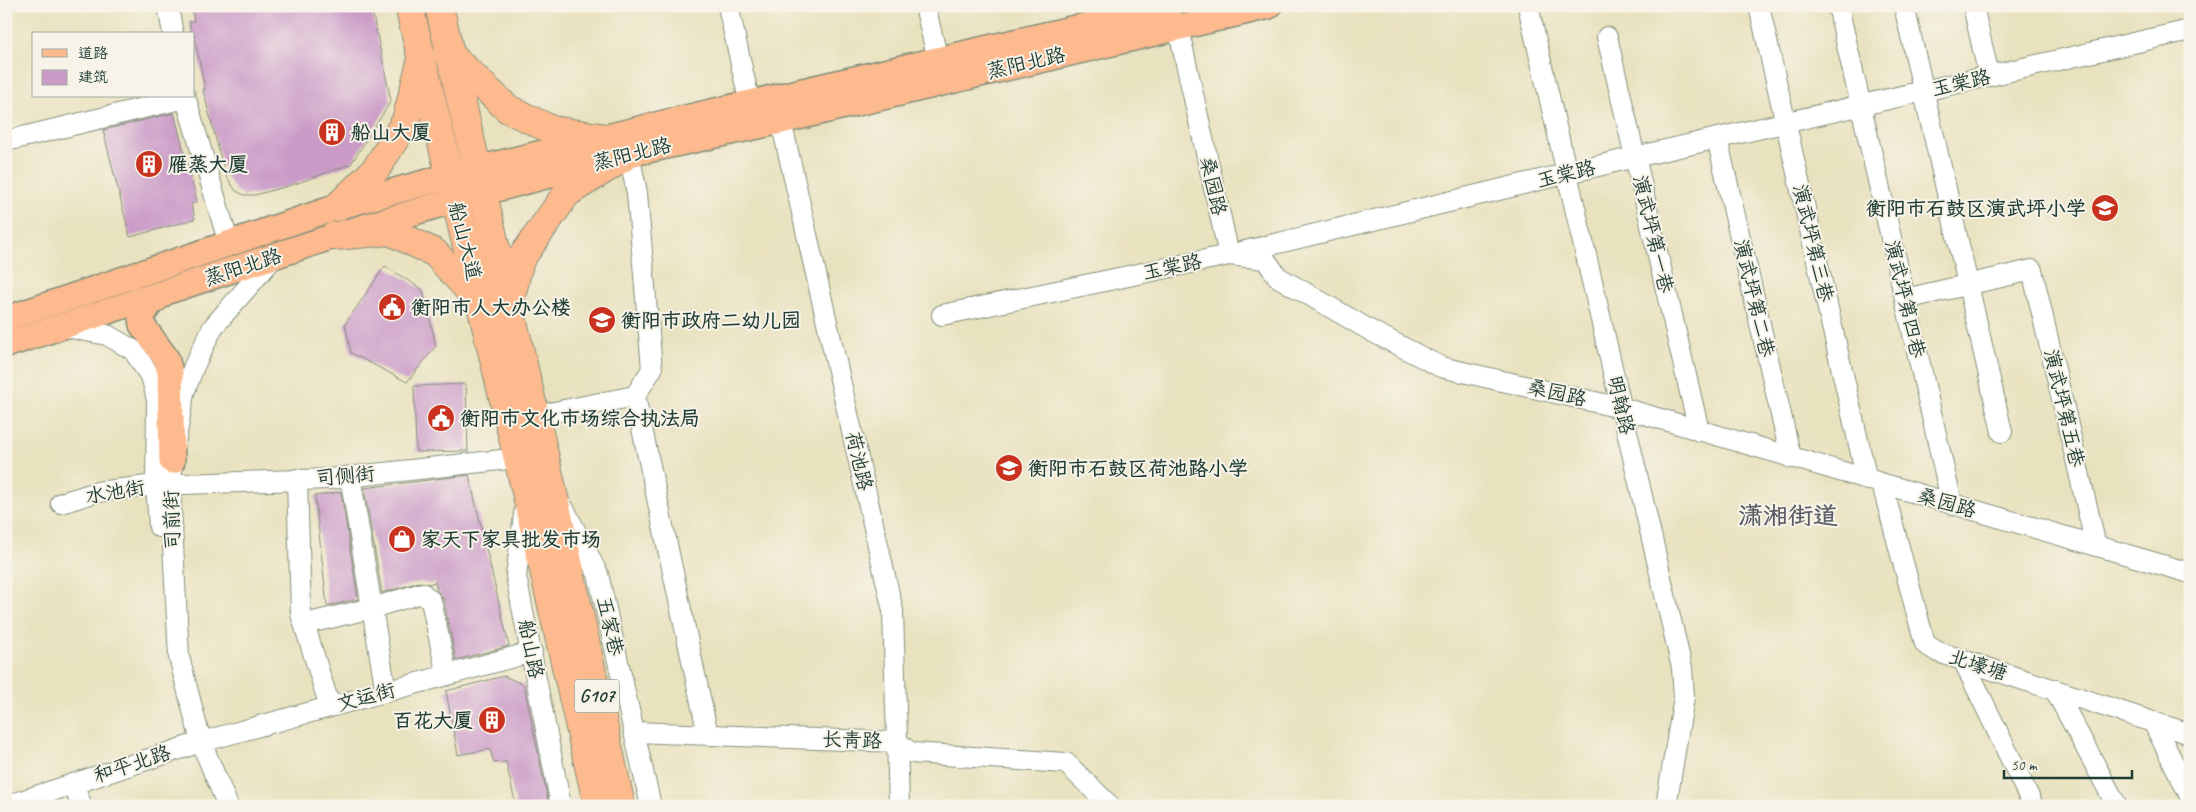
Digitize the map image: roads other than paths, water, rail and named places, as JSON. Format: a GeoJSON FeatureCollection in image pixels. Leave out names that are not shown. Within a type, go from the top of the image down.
{"type":"FeatureCollection","features":[{"type":"Feature","properties":{"kind":"highway","name":"船山大道"},"geometry":{"type":"LineString","coordinates":[[409,6],[421,63],[518,458],[539,488]]}},
{"type":"Feature","properties":{"kind":"highway","name":"船山大道"},"geometry":{"type":"LineString","coordinates":[[438,6],[534,416],[539,488],[561,589]]}},
{"type":"Feature","properties":{"kind":"highway"},"geometry":{"type":"LineString","coordinates":[[448,53],[508,109],[552,130],[607,138]]}},
{"type":"Feature","properties":{"kind":"highway"},"geometry":{"type":"LineString","coordinates":[[337,208],[376,169],[406,121],[421,63]]}},
{"type":"Feature","properties":{"kind":"highway"},"geometry":{"type":"LineString","coordinates":[[508,308],[520,260],[567,194],[629,154]]}},
{"type":"Feature","properties":{"kind":"highway"},"geometry":{"type":"LineString","coordinates":[[334,236],[390,231],[435,253],[480,301]]}},
{"type":"Feature","properties":{"kind":"highway","name":"G107"},"geometry":{"type":"LineString","coordinates":[[561,589],[598,806]]}},
{"type":"Feature","properties":{"kind":"highway","name":"G107"},"geometry":{"type":"LineString","coordinates":[[561,589],[621,806]]}},
{"type":"Feature","properties":{"kind":"main road","name":"蒸阳北路"},"geometry":{"type":"LineString","coordinates":[[6,319],[337,208],[452,188],[607,138],[938,60],[1175,17],[1269,6]]}},
{"type":"Feature","properties":{"kind":"main road","name":"蒸阳北路"},"geometry":{"type":"LineString","coordinates":[[478,181],[629,154],[781,121],[1175,17]]}},
{"type":"Feature","properties":{"kind":"main road","name":"蒸阳北路"},"geometry":{"type":"LineString","coordinates":[[6,345],[334,236],[452,188]]}},
{"type":"Feature","properties":{"kind":"main road"},"geometry":{"type":"LineString","coordinates":[[164,292],[150,304],[141,317],[142,325],[166,358],[170,372],[166,477]]}},
{"type":"Feature","properties":{"kind":"street"},"geometry":{"type":"LineString","coordinates":[[168,6],[173,32]]}},
{"type":"Feature","properties":{"kind":"street"},"geometry":{"type":"LineString","coordinates":[[728,6],[750,104]]}},
{"type":"Feature","properties":{"kind":"street"},"geometry":{"type":"LineString","coordinates":[[924,6],[938,60]]}},
{"type":"Feature","properties":{"kind":"street","name":"明翰路"},"geometry":{"type":"LineString","coordinates":[[1528,6],[1571,173],[1626,408],[1690,665],[1693,697],[1675,806]]}},
{"type":"Feature","properties":{"kind":"street","name":"明翰路"},"geometry":{"type":"LineString","coordinates":[[1536,6],[1571,173]]}},
{"type":"Feature","properties":{"kind":"street","name":"演武坪第三巷"},"geometry":{"type":"LineString","coordinates":[[1758,6],[1874,482]]}},
{"type":"Feature","properties":{"kind":"street","name":"演武坪第四巷"},"geometry":{"type":"LineString","coordinates":[[1838,6],[1952,504]]}},
{"type":"Feature","properties":{"kind":"street"},"geometry":{"type":"LineString","coordinates":[[1904,6],[2002,432]]}},
{"type":"Feature","properties":{"kind":"street"},"geometry":{"type":"LineString","coordinates":[[1973,6],[1990,76]]}},
{"type":"Feature","properties":{"kind":"street","name":"桑园路"},"geometry":{"type":"LineString","coordinates":[[1175,17],[1229,255],[1265,259],[1278,277],[1373,332],[1441,367],[1626,408],[1791,458],[2190,573]]}},
{"type":"Feature","properties":{"kind":"street","name":"玉棠路"},"geometry":{"type":"LineString","coordinates":[[942,315],[1229,255],[1717,138],[2190,30]]}},
{"type":"Feature","properties":{"kind":"street","name":"演武坪第一巷"},"geometry":{"type":"LineString","coordinates":[[1607,38],[1699,431]]}},
{"type":"Feature","properties":{"kind":"street"},"geometry":{"type":"LineString","coordinates":[[6,141],[181,98]]}},
{"type":"Feature","properties":{"kind":"street"},"geometry":{"type":"LineString","coordinates":[[185,98],[229,244]]}},
{"type":"Feature","properties":{"kind":"street","name":"荷池路"},"geometry":{"type":"LineString","coordinates":[[781,121],[893,611],[899,806]]}},
{"type":"Feature","properties":{"kind":"street","name":"演武坪第二巷"},"geometry":{"type":"LineString","coordinates":[[1717,138],[1791,458]]}},
{"type":"Feature","properties":{"kind":"street"},"geometry":{"type":"LineString","coordinates":[[629,154],[637,193],[652,369],[635,396],[708,734]]}},
{"type":"Feature","properties":{"kind":"street","name":"司前街"},"geometry":{"type":"LineString","coordinates":[[166,477],[184,393],[194,366],[213,327],[275,256]]}},
{"type":"Feature","properties":{"kind":"street","name":"演武坪第五巷"},"geometry":{"type":"LineString","coordinates":[[1968,284],[2032,270],[2096,546]]}},
{"type":"Feature","properties":{"kind":"street"},"geometry":{"type":"LineString","coordinates":[[1904,299],[1968,284]]}},
{"type":"Feature","properties":{"kind":"street","name":"司前街"},"geometry":{"type":"LineString","coordinates":[[60,326],[107,335],[133,350],[152,379],[157,400],[166,477],[179,657],[196,744],[216,806]]}},
{"type":"Feature","properties":{"kind":"street"},"geometry":{"type":"LineString","coordinates":[[534,416],[635,396]]}},
{"type":"Feature","properties":{"kind":"street","name":"明翰路"},"geometry":{"type":"LineString","coordinates":[[1626,408],[1682,668],[1684,697],[1666,806]]}},
{"type":"Feature","properties":{"kind":"street","name":"司侧街"},"geometry":{"type":"LineString","coordinates":[[166,477],[297,479],[350,476],[518,458]]}},
{"type":"Feature","properties":{"kind":"street"},"geometry":{"type":"LineString","coordinates":[[350,476],[386,692]]}},
{"type":"Feature","properties":{"kind":"street","name":"水池街"},"geometry":{"type":"LineString","coordinates":[[61,503],[96,492],[166,477]]}},
{"type":"Feature","properties":{"kind":"street"},"geometry":{"type":"LineString","coordinates":[[297,479],[301,614],[330,707]]}},
{"type":"Feature","properties":{"kind":"street","name":"北壕塘"},"geometry":{"type":"LineString","coordinates":[[1874,482],[1926,644],[1938,652],[2190,734]]}},
{"type":"Feature","properties":{"kind":"street","name":"船山路"},"geometry":{"type":"LineString","coordinates":[[539,488],[516,576],[561,806]]}},
{"type":"Feature","properties":{"kind":"street","name":"五家巷"},"geometry":{"type":"LineString","coordinates":[[539,488],[598,574],[650,806]]}},
{"type":"Feature","properties":{"kind":"street"},"geometry":{"type":"LineString","coordinates":[[305,624],[372,608],[422,593],[431,601],[447,675]]}},
{"type":"Feature","properties":{"kind":"street","name":"文运街"},"geometry":{"type":"LineString","coordinates":[[196,744],[532,652]]}},
{"type":"Feature","properties":{"kind":"street"},"geometry":{"type":"LineString","coordinates":[[1963,660],[2031,801]]}},
{"type":"Feature","properties":{"kind":"street"},"geometry":{"type":"LineString","coordinates":[[2055,690],[2116,806]]}},
{"type":"Feature","properties":{"kind":"street"},"geometry":{"type":"LineString","coordinates":[[2153,722],[2190,796]]}},
{"type":"Feature","properties":{"kind":"street","name":"长青路"},"geometry":{"type":"LineString","coordinates":[[634,732],[897,742],[912,753],[1066,763],[1110,806]]}},
{"type":"Feature","properties":{"kind":"street","name":"司前街"},"geometry":{"type":"LineString","coordinates":[[196,744],[228,806]]}},
{"type":"Feature","properties":{"kind":"street","name":"和平北路"},"geometry":{"type":"LineString","coordinates":[[9,805],[196,744]]}},
{"type":"Feature","properties":{"kind":"street"},"geometry":{"type":"LineString","coordinates":[[73,784],[82,806]]}},
{"type":"Feature","properties":{"kind":"place","name":"船山大厦"},"geometry":{"type":"Point","coordinates":[332,132]}},
{"type":"Feature","properties":{"kind":"place","name":"雁蒸大厦"},"geometry":{"type":"Point","coordinates":[149,164]}},
{"type":"Feature","properties":{"kind":"place","name":"衡阳市石鼓区演武坪小学"},"geometry":{"type":"Point","coordinates":[2105,208]}},
{"type":"Feature","properties":{"kind":"place","name":"衡阳市人大办公楼"},"geometry":{"type":"Point","coordinates":[392,307]}},
{"type":"Feature","properties":{"kind":"place","name":"衡阳市政府二幼儿园"},"geometry":{"type":"Point","coordinates":[602,320]}},
{"type":"Feature","properties":{"kind":"place","name":"衡阳市文化市场综合执法局"},"geometry":{"type":"Point","coordinates":[441,418]}},
{"type":"Feature","properties":{"kind":"place","name":"衡阳市石鼓区荷池路小学"},"geometry":{"type":"Point","coordinates":[1009,468]}},
{"type":"Feature","properties":{"kind":"place","name":"家天下家具批发市场"},"geometry":{"type":"Point","coordinates":[402,539]}},
{"type":"Feature","properties":{"kind":"place","name":"百花大厦"},"geometry":{"type":"Point","coordinates":[492,720]}},
{"type":"Feature","properties":{"kind":"district","name":"潇湘街道"},"geometry":{"type":"Point","coordinates":[1788,516]}}]}
